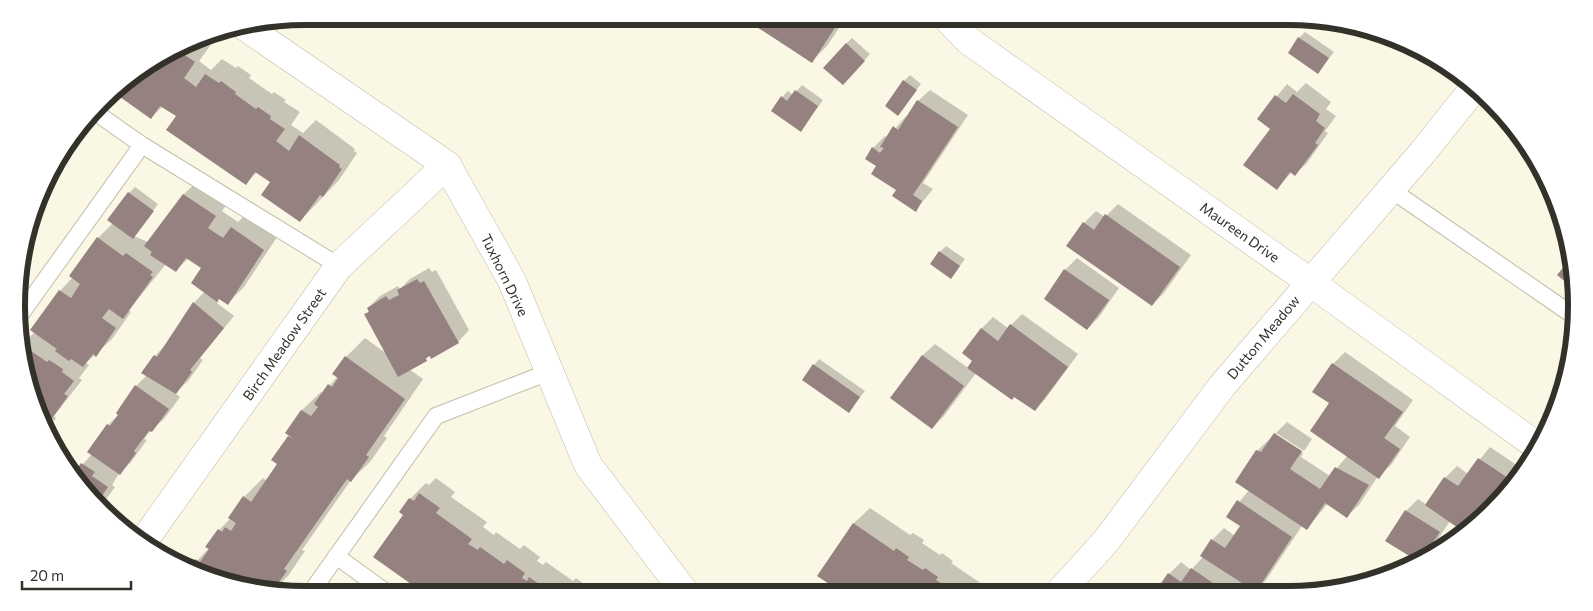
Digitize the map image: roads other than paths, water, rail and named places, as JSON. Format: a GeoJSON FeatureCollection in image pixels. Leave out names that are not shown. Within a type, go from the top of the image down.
{"type":"FeatureCollection","features":[{"type":"Feature","properties":{"kind":"street","name":"Maureen Drive"},"geometry":{"type":"LineString","coordinates":[[954,25],[969,41],[1310,282],[1532,442]]}},
{"type":"Feature","properties":{"kind":"street","name":"Tuxhorn Drive"},"geometry":{"type":"LineString","coordinates":[[250,30],[447,165],[512,281],[588,465],[680,586]]}},
{"type":"Feature","properties":{"kind":"street","name":"Dutton Meadow"},"geometry":{"type":"LineString","coordinates":[[1065,586],[1106,541],[1222,386],[1390,190],[1470,93]]}},
{"type":"Feature","properties":{"kind":"street","name":"Birch Meadow Street"},"geometry":{"type":"LineString","coordinates":[[147,537],[339,266],[447,165]]}},
{"type":"Feature","properties":{"kind":"lane"},"geometry":{"type":"LineString","coordinates":[[100,115],[142,145],[339,266]]}},
{"type":"Feature","properties":{"kind":"lane"},"geometry":{"type":"LineString","coordinates":[[25,308],[142,145]]}},
{"type":"Feature","properties":{"kind":"lane"},"geometry":{"type":"LineString","coordinates":[[1390,190],[1568,312]]}},
{"type":"Feature","properties":{"kind":"lane"},"geometry":{"type":"LineString","coordinates":[[315,586],[436,416],[549,372]]}},
{"type":"Feature","properties":{"kind":"lane"},"geometry":{"type":"LineString","coordinates":[[336,556],[379,586]]}}]}
